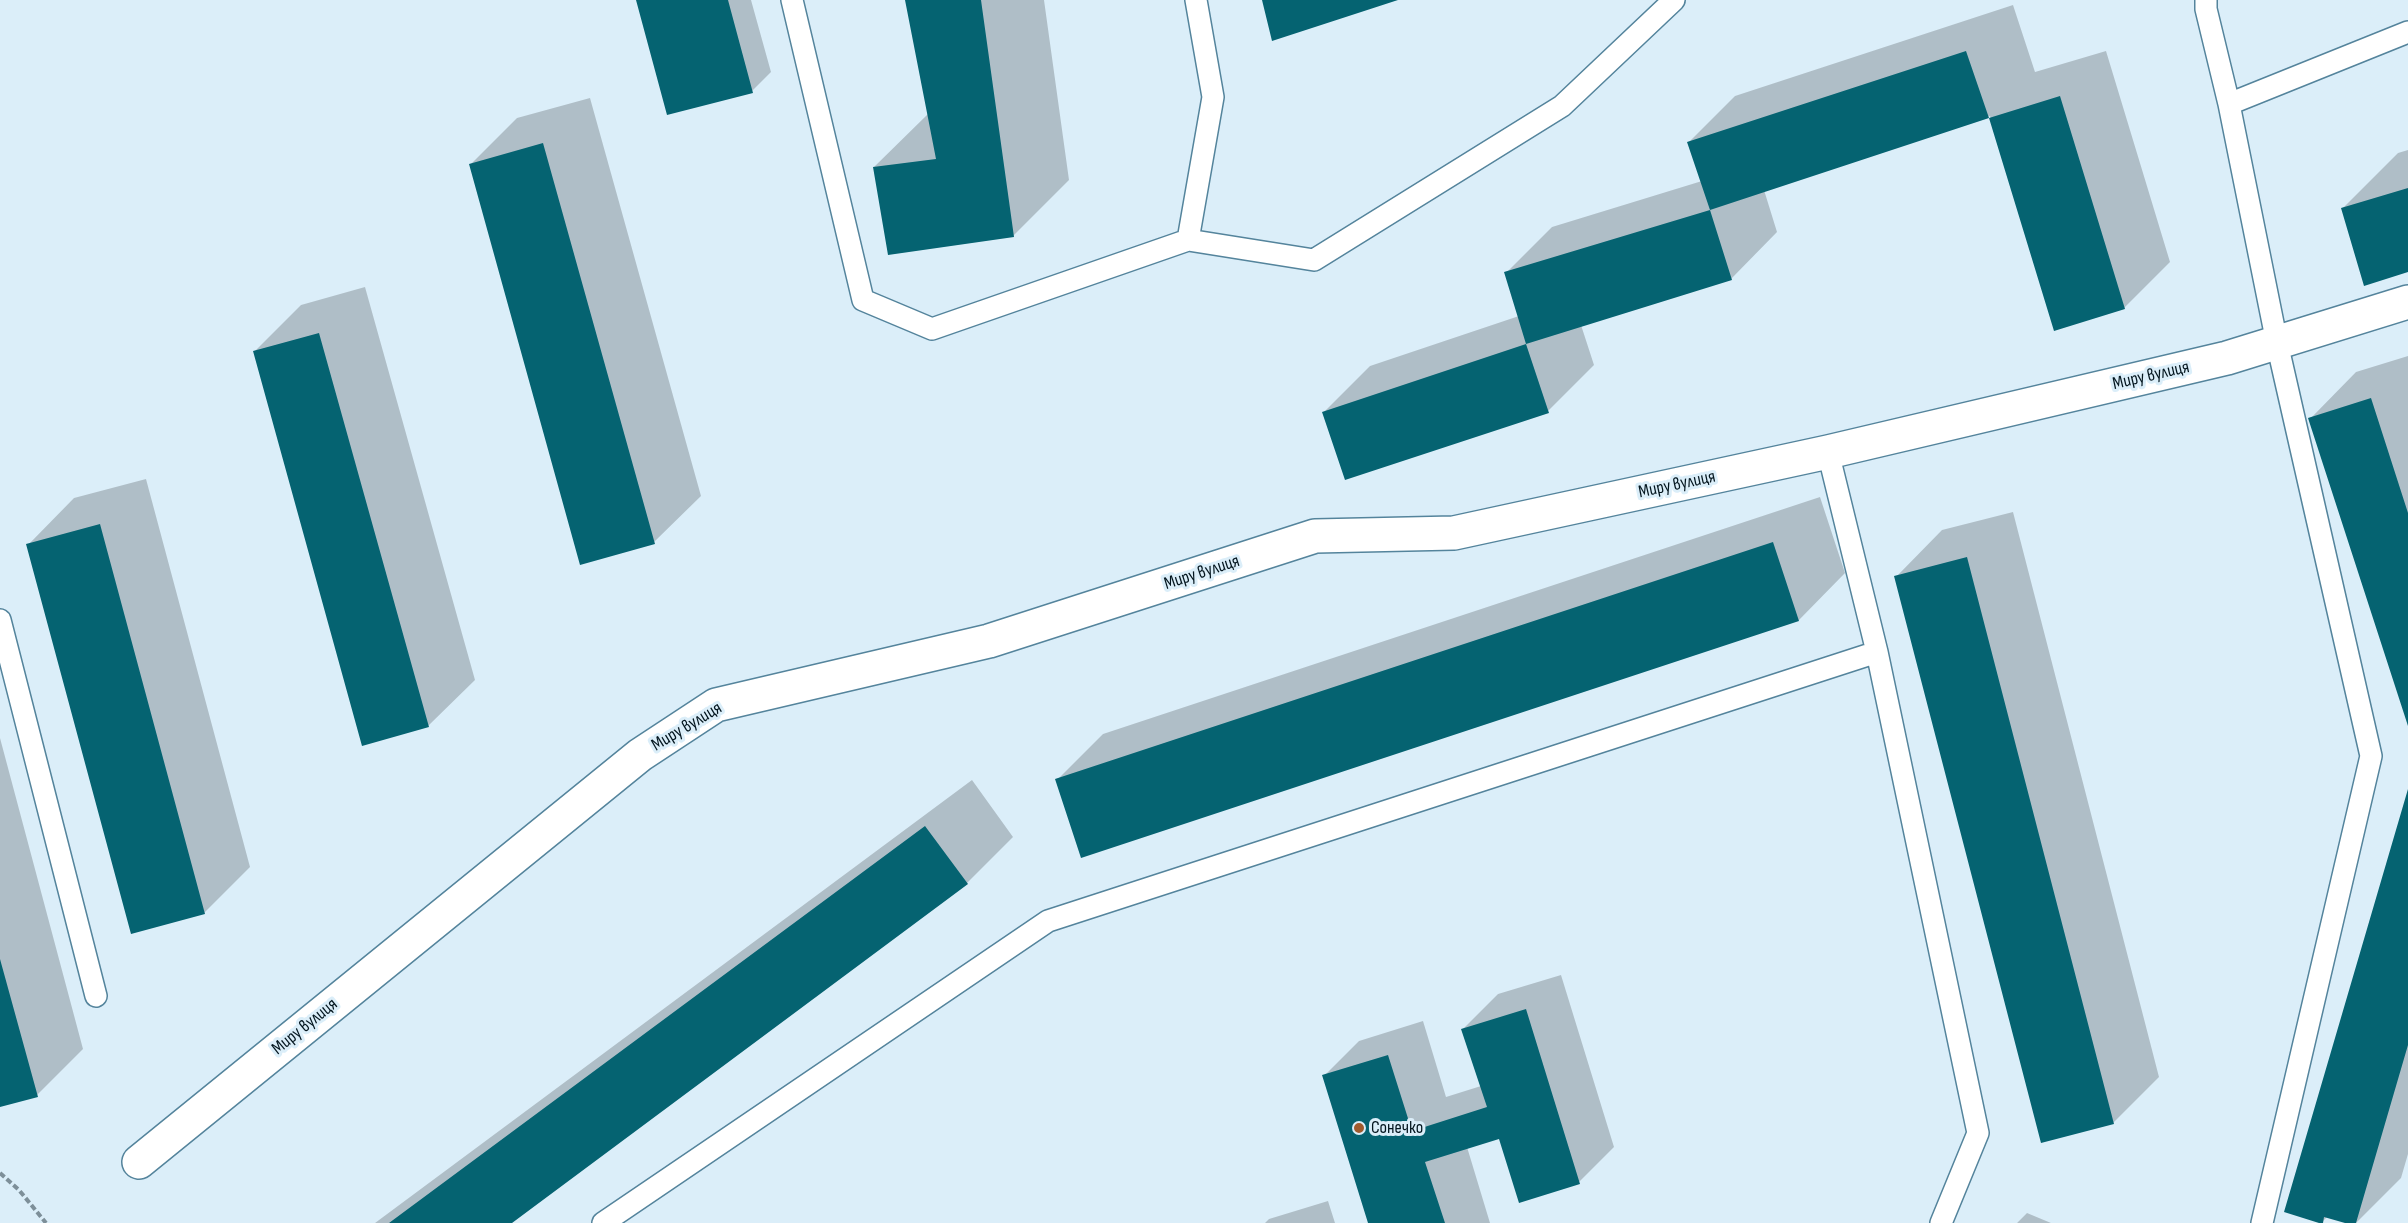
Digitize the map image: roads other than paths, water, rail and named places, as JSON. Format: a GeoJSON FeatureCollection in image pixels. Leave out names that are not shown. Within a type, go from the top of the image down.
{"type":"FeatureCollection","features":[{"type":"Feature","properties":{"kind":"street","name":"Миру вулиця"},"geometry":{"type":"LineString","coordinates":[[139,1162],[640,755],[716,705],[989,641],[1316,536],[1454,533],[1828,452],[2227,358],[2408,302]]}},
{"type":"Feature","properties":{"kind":"lane"},"geometry":{"type":"LineString","coordinates":[[792,0],[863,300],[932,329],[1188,240],[1314,260],[1562,106],[1674,0]]}},
{"type":"Feature","properties":{"kind":"lane"},"geometry":{"type":"LineString","coordinates":[[1188,240],[1213,97],[1196,0]]}},
{"type":"Feature","properties":{"kind":"lane"},"geometry":{"type":"LineString","coordinates":[[2206,0],[2206,9],[2229,104],[2277,343],[2371,756],[2262,1223]]}},
{"type":"Feature","properties":{"kind":"lane"},"geometry":{"type":"LineString","coordinates":[[2229,104],[2408,32]]}},
{"type":"Feature","properties":{"kind":"lane"},"geometry":{"type":"LineString","coordinates":[[1828,452],[1877,652],[1978,1133],[1941,1223]]}},
{"type":"Feature","properties":{"kind":"lane"},"geometry":{"type":"LineString","coordinates":[[0,620],[96,996]]}},
{"type":"Feature","properties":{"kind":"lane"},"geometry":{"type":"LineString","coordinates":[[603,1223],[1048,921],[1877,652]]}},
{"type":"Feature","properties":{"kind":"place","name":"Сонечко"},"geometry":{"type":"Point","coordinates":[1359,1128]}}]}
